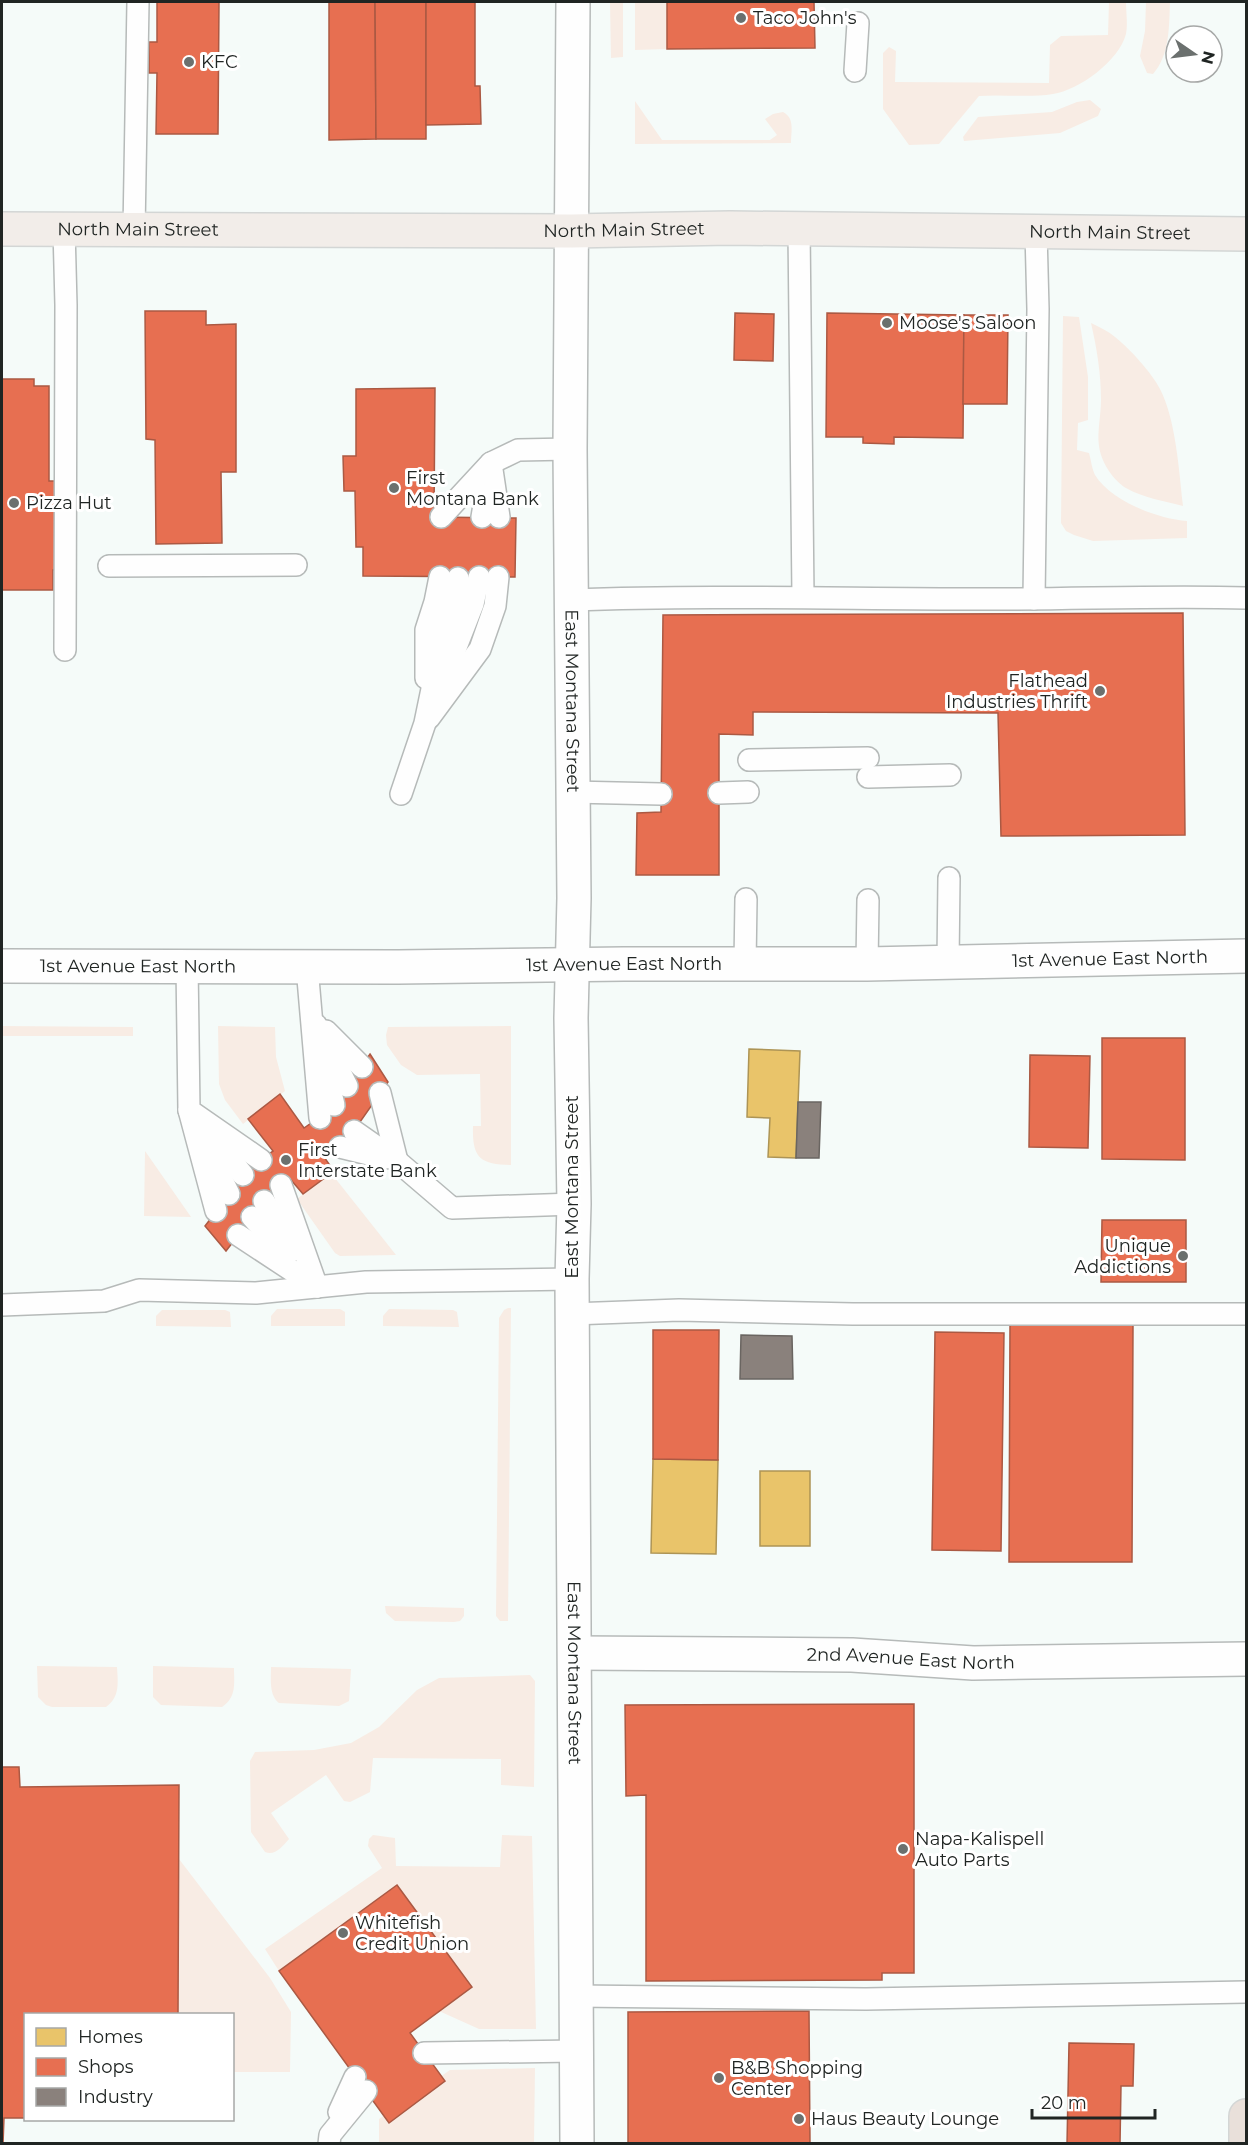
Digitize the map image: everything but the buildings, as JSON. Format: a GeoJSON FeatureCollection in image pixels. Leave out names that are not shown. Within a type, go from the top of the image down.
{"type":"FeatureCollection","features":[{"type":"Feature","properties":{"kind":"highway"},"geometry":{"type":"LineString","coordinates":[[1246,2116],[1246,2144]]}},
{"type":"Feature","properties":{"kind":"main road","name":"North Main Street"},"geometry":{"type":"LineString","coordinates":[[2,229],[571,231],[730,228],[1246,234]]}},
{"type":"Feature","properties":{"kind":"street","name":"East Montana Street"},"geometry":{"type":"LineString","coordinates":[[573,2],[570,449],[574,898],[571,964],[574,1204],[572,1279],[575,1653],[574,1996],[577,2144]]}},
{"type":"Feature","properties":{"kind":"street","name":"1st Avenue East North"},"geometry":{"type":"LineString","coordinates":[[2,966],[508,967],[571,964],[867,964],[1246,956]]}},
{"type":"Feature","properties":{"kind":"street","name":"2nd Avenue East North"},"geometry":{"type":"LineString","coordinates":[[575,1653],[852,1655],[973,1663],[1246,1659]]}},
{"type":"Feature","properties":{"kind":"lane"},"geometry":{"type":"LineString","coordinates":[[134,230],[138,2]]}},
{"type":"Feature","properties":{"kind":"lane"},"geometry":{"type":"LineString","coordinates":[[855,71],[858,23]]}},
{"type":"Feature","properties":{"kind":"lane"},"geometry":{"type":"LineString","coordinates":[[64,229],[66,305],[65,650]]}},
{"type":"Feature","properties":{"kind":"lane"},"geometry":{"type":"LineString","coordinates":[[799,229],[802,597]]}},
{"type":"Feature","properties":{"kind":"lane"},"geometry":{"type":"LineString","coordinates":[[1034,599],[1038,309],[1036,232]]}},
{"type":"Feature","properties":{"kind":"lane"},"geometry":{"type":"LineString","coordinates":[[451,517],[491,463],[518,450],[570,449]]}},
{"type":"Feature","properties":{"kind":"lane"},"geometry":{"type":"LineString","coordinates":[[490,517],[491,463]]}},
{"type":"Feature","properties":{"kind":"lane"},"geometry":{"type":"LineString","coordinates":[[109,566],[296,566]]}},
{"type":"Feature","properties":{"kind":"lane"},"geometry":{"type":"LineString","coordinates":[[401,794],[425,723],[444,636],[454,602],[468,577],[495,606],[480,649],[425,723]]}},
{"type":"Feature","properties":{"kind":"lane"},"geometry":{"type":"LineString","coordinates":[[572,600],[702,597],[1034,599],[1195,596],[1246,598]]}},
{"type":"Feature","properties":{"kind":"lane"},"geometry":{"type":"LineString","coordinates":[[749,760],[868,767],[950,775]]}},
{"type":"Feature","properties":{"kind":"lane"},"geometry":{"type":"LineString","coordinates":[[572,792],[661,794]]}},
{"type":"Feature","properties":{"kind":"lane"},"geometry":{"type":"LineString","coordinates":[[719,793],[748,792]]}},
{"type":"Feature","properties":{"kind":"lane"},"geometry":{"type":"LineString","coordinates":[[948,962],[949,878]]}},
{"type":"Feature","properties":{"kind":"lane"},"geometry":{"type":"LineString","coordinates":[[745,964],[746,898]]}},
{"type":"Feature","properties":{"kind":"lane"},"geometry":{"type":"LineString","coordinates":[[867,964],[868,900]]}},
{"type":"Feature","properties":{"kind":"lane"},"geometry":{"type":"LineString","coordinates":[[187,965],[189,1110],[216,1211]]}},
{"type":"Feature","properties":{"kind":"lane"},"geometry":{"type":"LineString","coordinates":[[307,967],[327,1111]]}},
{"type":"Feature","properties":{"kind":"lane"},"geometry":{"type":"LineString","coordinates":[[312,1016],[362,1066]]}},
{"type":"Feature","properties":{"kind":"lane"},"geometry":{"type":"LineString","coordinates":[[312,1016],[347,1086]]}},
{"type":"Feature","properties":{"kind":"lane"},"geometry":{"type":"LineString","coordinates":[[374,1102],[397,1161]]}},
{"type":"Feature","properties":{"kind":"lane"},"geometry":{"type":"LineString","coordinates":[[189,1110],[261,1160]]}},
{"type":"Feature","properties":{"kind":"lane"},"geometry":{"type":"LineString","coordinates":[[189,1110],[243,1175]]}},
{"type":"Feature","properties":{"kind":"lane"},"geometry":{"type":"LineString","coordinates":[[189,1110],[229,1194]]}},
{"type":"Feature","properties":{"kind":"lane"},"geometry":{"type":"LineString","coordinates":[[347,1139],[397,1161],[452,1208],[574,1204]]}},
{"type":"Feature","properties":{"kind":"lane"},"geometry":{"type":"LineString","coordinates":[[281,1185],[316,1287]]}},
{"type":"Feature","properties":{"kind":"lane"},"geometry":{"type":"LineString","coordinates":[[258,1209],[316,1287]]}},
{"type":"Feature","properties":{"kind":"lane"},"geometry":{"type":"LineString","coordinates":[[238,1235],[316,1287]]}},
{"type":"Feature","properties":{"kind":"lane"},"geometry":{"type":"LineString","coordinates":[[2,1305],[104,1301],[139,1290],[256,1293],[366,1282],[572,1279]]}},
{"type":"Feature","properties":{"kind":"lane"},"geometry":{"type":"LineString","coordinates":[[572,1314],[679,1310],[853,1314],[1246,1314]]}},
{"type":"Feature","properties":{"kind":"lane"},"geometry":{"type":"LineString","coordinates":[[574,1996],[866,1998],[1246,1992]]}},
{"type":"Feature","properties":{"kind":"lane"},"geometry":{"type":"LineString","coordinates":[[424,2052],[576,2051]]}},
{"type":"Feature","properties":{"kind":"lane"},"geometry":{"type":"LineString","coordinates":[[329,2139],[365,2090]]}},
{"type":"Feature","properties":{"kind":"shaded area"},"geometry":{"type":"Polygon","coordinates":[[[610,2],[623,2],[623,57],[611,58],[610,2]]]}},
{"type":"Feature","properties":{"kind":"shaded area"},"geometry":{"type":"Polygon","coordinates":[[[635,2],[667,2],[667,49],[635,50],[635,2]]]}},
{"type":"Feature","properties":{"kind":"shaded area"},"geometry":{"type":"Polygon","coordinates":[[[1109,2],[1126,2],[1127,30],[1122,44],[1097,73],[1074,87],[1044,95],[979,96],[939,144],[909,145],[883,109],[883,53],[889,47],[896,51],[895,82],[1049,83],[1050,45],[1061,36],[1108,35],[1109,2]]]}},
{"type":"Feature","properties":{"kind":"shaded area"},"geometry":{"type":"Polygon","coordinates":[[[1146,2],[1170,2],[1169,24],[1164,24],[1164,55],[1153,74],[1147,73],[1140,56],[1145,31],[1146,2]]]}},
{"type":"Feature","properties":{"kind":"shaded area"},"geometry":{"type":"Polygon","coordinates":[[[1090,100],[1101,109],[1098,116],[1060,133],[964,141],[963,137],[978,117],[1052,112],[1077,102],[1090,100]]]}},
{"type":"Feature","properties":{"kind":"shaded area"},"geometry":{"type":"Polygon","coordinates":[[[635,101],[662,140],[770,140],[777,135],[765,119],[783,112],[791,121],[791,143],[635,144],[635,101]]]}},
{"type":"Feature","properties":{"kind":"shaded area"},"geometry":{"type":"Polygon","coordinates":[[[1063,316],[1079,317],[1088,377],[1088,420],[1078,423],[1077,450],[1089,453],[1095,475],[1112,493],[1149,512],[1187,521],[1187,538],[1093,541],[1066,531],[1061,523],[1063,316]]]}},
{"type":"Feature","properties":{"kind":"shaded area"},"geometry":{"type":"Polygon","coordinates":[[[1091,323],[1109,333],[1127,348],[1146,368],[1160,389],[1173,430],[1183,506],[1147,497],[1126,488],[1108,470],[1099,446],[1100,381],[1091,323]]]}},
{"type":"Feature","properties":{"kind":"shaded area"},"geometry":{"type":"Polygon","coordinates":[[[2,1026],[133,1027],[133,1036],[2,1036],[2,1026]]]}},
{"type":"Feature","properties":{"kind":"shaded area"},"geometry":{"type":"Polygon","coordinates":[[[218,1026],[275,1027],[276,1057],[285,1091],[243,1124],[225,1100],[219,1084],[218,1026]]]}},
{"type":"Feature","properties":{"kind":"shaded area"},"geometry":{"type":"Polygon","coordinates":[[[511,1026],[511,1165],[485,1161],[476,1152],[473,1126],[481,1126],[480,1074],[417,1075],[401,1065],[387,1045],[386,1035],[388,1027],[511,1026]]]}},
{"type":"Feature","properties":{"kind":"shaded area"},"geometry":{"type":"Polygon","coordinates":[[[145,1151],[191,1217],[144,1216],[145,1151]]]}},
{"type":"Feature","properties":{"kind":"shaded area"},"geometry":{"type":"Polygon","coordinates":[[[331,1173],[396,1255],[340,1256],[335,1253],[297,1199],[331,1173]]]}},
{"type":"Feature","properties":{"kind":"shaded area"},"geometry":{"type":"Polygon","coordinates":[[[508,1308],[511,1308],[508,1621],[500,1621],[496,1616],[499,1318],[508,1308]]]}},
{"type":"Feature","properties":{"kind":"shaded area"},"geometry":{"type":"Polygon","coordinates":[[[277,1309],[340,1309],[345,1312],[345,1326],[271,1326],[271,1316],[277,1309]]]}},
{"type":"Feature","properties":{"kind":"shaded area"},"geometry":{"type":"Polygon","coordinates":[[[389,1309],[453,1310],[457,1312],[459,1327],[383,1326],[383,1316],[389,1309]]]}},
{"type":"Feature","properties":{"kind":"shaded area"},"geometry":{"type":"Polygon","coordinates":[[[162,1310],[225,1310],[230,1312],[231,1327],[156,1326],[156,1316],[162,1310]]]}},
{"type":"Feature","properties":{"kind":"shaded area"},"geometry":{"type":"Polygon","coordinates":[[[385,1606],[464,1608],[464,1616],[460,1621],[454,1622],[395,1621],[386,1613],[385,1606]]]}},
{"type":"Feature","properties":{"kind":"shaded area"},"geometry":{"type":"Polygon","coordinates":[[[37,1666],[117,1667],[116,1694],[106,1707],[46,1705],[38,1697],[37,1666]]]}},
{"type":"Feature","properties":{"kind":"shaded area"},"geometry":{"type":"Polygon","coordinates":[[[153,1666],[234,1668],[232,1694],[222,1707],[161,1705],[153,1697],[153,1666]]]}},
{"type":"Feature","properties":{"kind":"shaded area"},"geometry":{"type":"Polygon","coordinates":[[[271,1667],[351,1669],[349,1701],[339,1706],[279,1703],[272,1692],[271,1667]]]}},
{"type":"Feature","properties":{"kind":"shaded area"},"geometry":{"type":"Polygon","coordinates":[[[530,1675],[535,1681],[534,1787],[501,1785],[501,1759],[373,1758],[370,1792],[350,1802],[344,1801],[326,1775],[271,1813],[289,1839],[278,1850],[272,1853],[265,1852],[251,1832],[250,1761],[255,1752],[314,1750],[351,1743],[379,1727],[417,1690],[439,1678],[530,1675]]]}},
{"type":"Feature","properties":{"kind":"shaded area"},"geometry":{"type":"Polygon","coordinates":[[[373,1835],[395,1838],[396,1866],[500,1867],[502,1835],[532,1836],[536,2029],[479,2029],[439,2011],[471,1987],[397,1885],[279,1971],[265,1949],[382,1868],[368,1846],[369,1839],[373,1835]]]}},
{"type":"Feature","properties":{"kind":"shaded area"},"geometry":{"type":"Polygon","coordinates":[[[179,1859],[270,1978],[291,2012],[290,2072],[234,2072],[234,2013],[178,2013],[179,1859]]]}},
{"type":"Feature","properties":{"kind":"shaded area"},"geometry":{"type":"Polygon","coordinates":[[[535,2068],[534,2143],[379,2144],[379,2119],[450,2070],[535,2068]]]}},
{"type":"Feature","properties":{"kind":"place","name":"Taco John's"},"geometry":{"type":"Point","coordinates":[741,18]}},
{"type":"Feature","properties":{"kind":"place","name":"KFC"},"geometry":{"type":"Point","coordinates":[189,62]}},
{"type":"Feature","properties":{"kind":"place","name":"Moose's Saloon"},"geometry":{"type":"Point","coordinates":[887,323]}},
{"type":"Feature","properties":{"kind":"place","name":"First Montana Bank"},"geometry":{"type":"Point","coordinates":[394,488]}},
{"type":"Feature","properties":{"kind":"place","name":"Pizza Hut"},"geometry":{"type":"Point","coordinates":[14,503]}},
{"type":"Feature","properties":{"kind":"place","name":"Flathead Industries Thrift"},"geometry":{"type":"Point","coordinates":[1100,691]}},
{"type":"Feature","properties":{"kind":"place","name":"First Interstate Bank"},"geometry":{"type":"Point","coordinates":[286,1160]}},
{"type":"Feature","properties":{"kind":"place","name":"Unique Addictions"},"geometry":{"type":"Point","coordinates":[1183,1256]}},
{"type":"Feature","properties":{"kind":"place","name":"Napa-Kalispell Auto Parts"},"geometry":{"type":"Point","coordinates":[903,1849]}},
{"type":"Feature","properties":{"kind":"place","name":"Whitefish Credit Union"},"geometry":{"type":"Point","coordinates":[343,1933]}},
{"type":"Feature","properties":{"kind":"place","name":"B&B Shopping Center"},"geometry":{"type":"Point","coordinates":[719,2078]}},
{"type":"Feature","properties":{"kind":"place","name":"Haus Beauty Lounge"},"geometry":{"type":"Point","coordinates":[799,2119]}}]}
